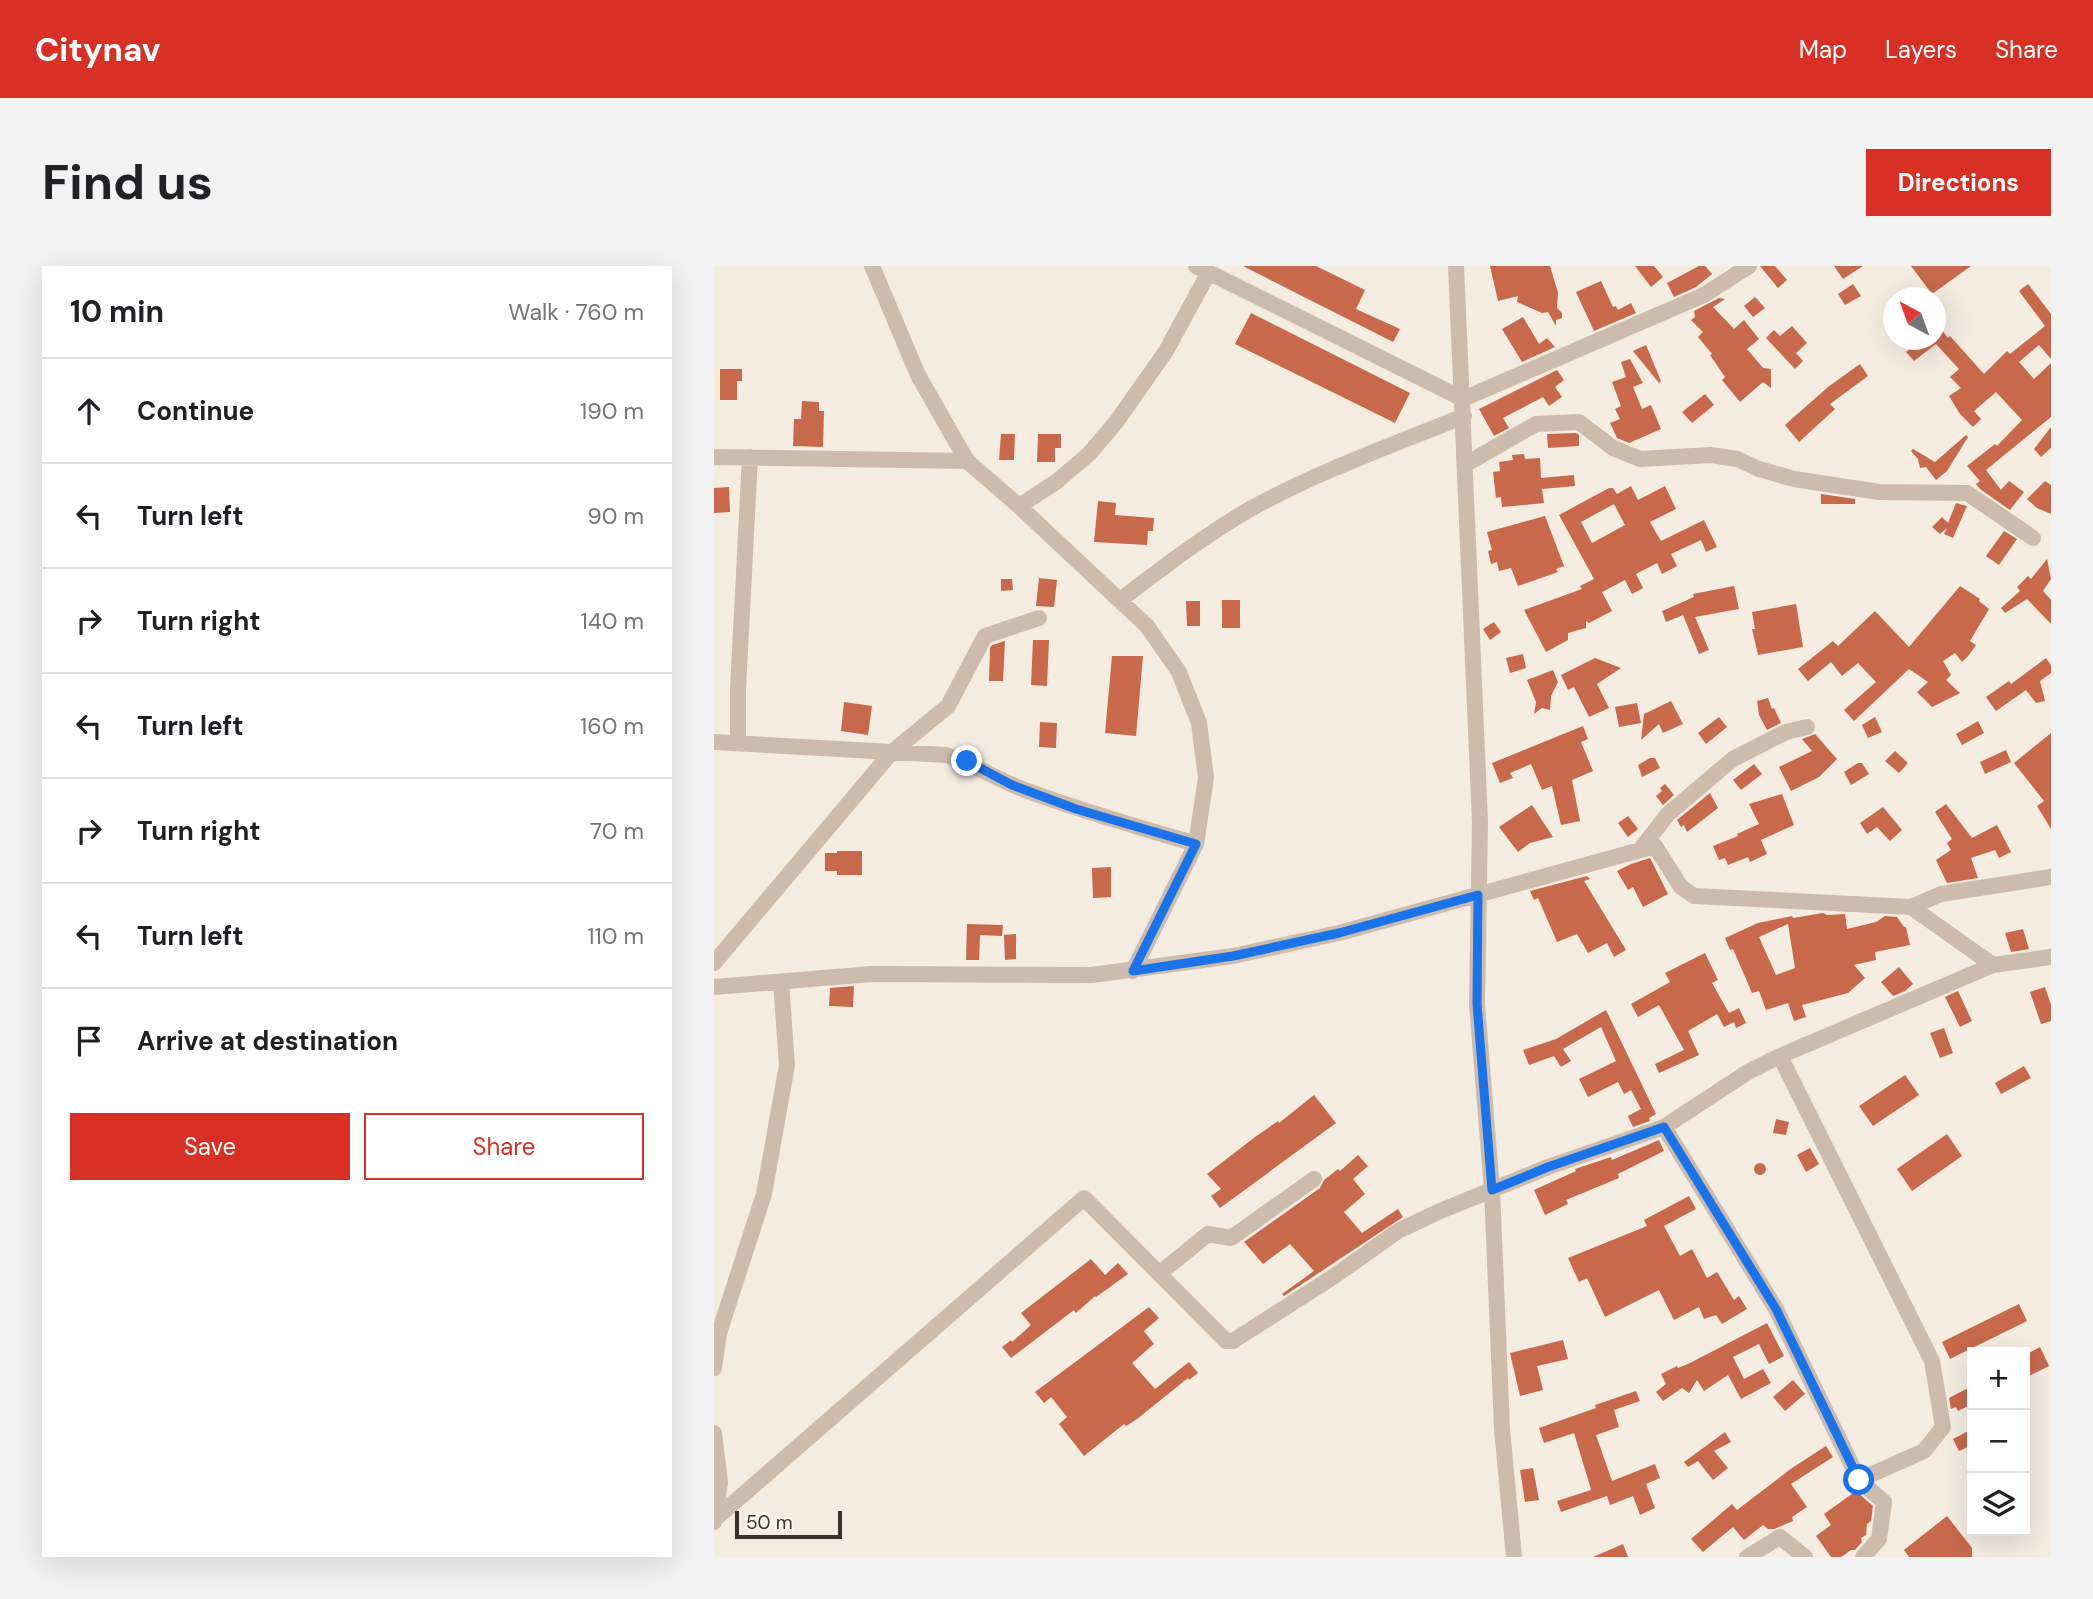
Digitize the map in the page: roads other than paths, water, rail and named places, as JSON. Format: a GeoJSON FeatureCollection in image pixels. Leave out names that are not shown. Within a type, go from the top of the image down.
{"type":"FeatureCollection","features":[{"type":"Feature","properties":{"kind":"street"},"geometry":{"type":"LineString","coordinates":[[872,266],[918,375],[967,461],[1147,626],[1180,672],[1199,723],[1206,778],[1196,844],[1133,971]]}},
{"type":"Feature","properties":{"kind":"street"},"geometry":{"type":"LineString","coordinates":[[1456,266],[1480,822],[1477,1004],[1492,1190],[1502,1429],[1514,1557]]}},
{"type":"Feature","properties":{"kind":"street"},"geometry":{"type":"LineString","coordinates":[[1119,600],[1184,551],[1251,509],[1311,478],[1704,295],[1749,266]]}},
{"type":"Feature","properties":{"kind":"street"},"geometry":{"type":"LineString","coordinates":[[1019,506],[1056,482],[1088,454],[1116,421],[1166,351],[1202,269],[1463,407]]}},
{"type":"Feature","properties":{"kind":"street"},"geometry":{"type":"LineString","coordinates":[[1466,464],[1536,424],[1579,422],[1614,448],[1640,459],[1711,455],[1737,459],[1759,470],[1794,479],[1879,492],[1967,493],[2033,538]]}},
{"type":"Feature","properties":{"kind":"street"},"geometry":{"type":"LineString","coordinates":[[714,457],[967,461]]}},
{"type":"Feature","properties":{"kind":"street"},"geometry":{"type":"LineString","coordinates":[[738,743],[738,689],[750,457]]}},
{"type":"Feature","properties":{"kind":"street"},"geometry":{"type":"LineString","coordinates":[[714,963],[891,753],[948,706],[985,636],[1039,618]]}},
{"type":"Feature","properties":{"kind":"street"},"geometry":{"type":"LineString","coordinates":[[1640,850],[1668,814],[1734,759],[1786,732],[1807,727]]}},
{"type":"Feature","properties":{"kind":"street"},"geometry":{"type":"LineString","coordinates":[[714,742],[946,755],[967,761],[1012,785],[1076,809],[1196,844]]}},
{"type":"Feature","properties":{"kind":"street"},"geometry":{"type":"LineString","coordinates":[[714,987],[872,974],[1041,977],[1133,971],[1233,956],[1339,933],[1655,846],[1681,887],[1694,896],[1911,907],[1941,894],[2051,877]]}},
{"type":"Feature","properties":{"kind":"street"},"geometry":{"type":"LineString","coordinates":[[1911,907],[1993,965]]}},
{"type":"Feature","properties":{"kind":"street"},"geometry":{"type":"LineString","coordinates":[[715,1521],[1084,1198],[1226,1341],[1233,1341],[1333,1277],[1398,1231],[1438,1212],[1548,1167],[1664,1127],[1748,1072],[1780,1056],[1993,965],[2051,957]]}},
{"type":"Feature","properties":{"kind":"street"},"geometry":{"type":"LineString","coordinates":[[714,1368],[719,1333],[764,1194],[786,1065],[781,982]]}},
{"type":"Feature","properties":{"kind":"street"},"geometry":{"type":"LineString","coordinates":[[1780,1056],[1932,1361],[1942,1427],[1924,1451],[1859,1480]]}},
{"type":"Feature","properties":{"kind":"street"},"geometry":{"type":"LineString","coordinates":[[1664,1127],[1776,1309],[1859,1480],[1884,1502],[1879,1539],[1863,1557]]}},
{"type":"Feature","properties":{"kind":"street"},"geometry":{"type":"LineString","coordinates":[[1159,1275],[1208,1234],[1231,1238],[1314,1179]]}},
{"type":"Feature","properties":{"kind":"street"},"geometry":{"type":"LineString","coordinates":[[714,1433],[720,1483],[715,1521]]}},
{"type":"Feature","properties":{"kind":"street"},"geometry":{"type":"LineString","coordinates":[[1747,1557],[1780,1537],[1805,1557]]}}]}
